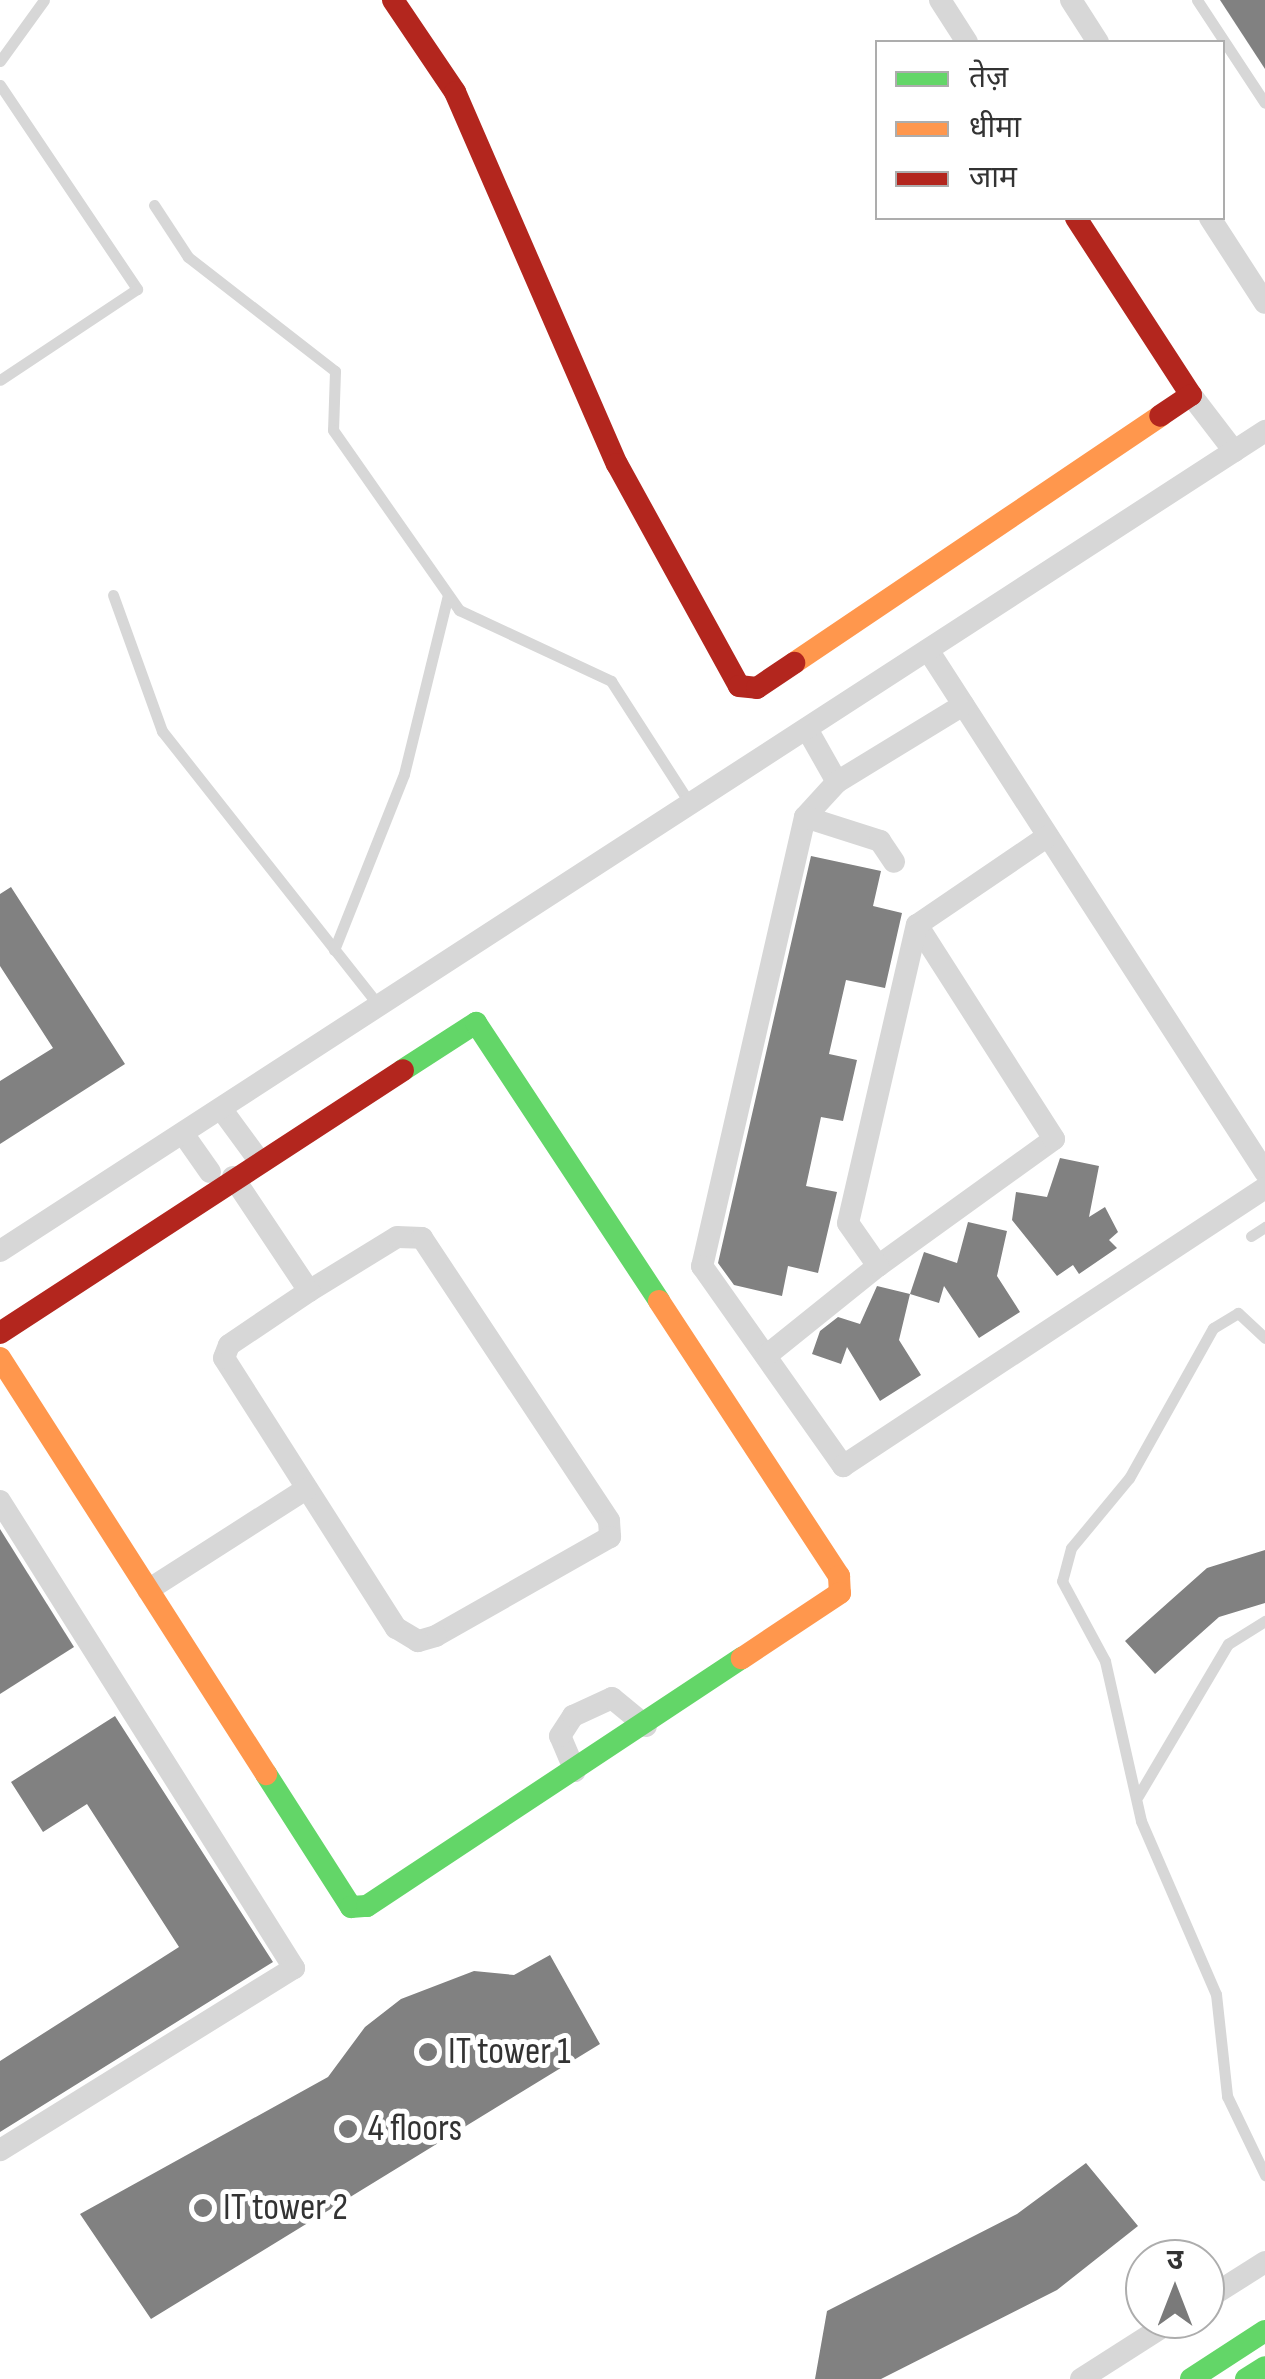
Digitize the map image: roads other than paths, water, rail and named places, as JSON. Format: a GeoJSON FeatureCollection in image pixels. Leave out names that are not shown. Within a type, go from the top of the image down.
{"type":"FeatureCollection","features":[{"type":"Feature","properties":{"kind":"street"},"geometry":{"type":"LineString","coordinates":[[393,0],[455,92],[617,464],[739,686],[756,688],[1191,394]]}},
{"type":"Feature","properties":{"kind":"street"},"geometry":{"type":"LineString","coordinates":[[940,0],[966,40]]}},
{"type":"Feature","properties":{"kind":"street"},"geometry":{"type":"LineString","coordinates":[[1071,0],[1097,40]]}},
{"type":"Feature","properties":{"kind":"street"},"geometry":{"type":"LineString","coordinates":[[1077,220],[1191,394],[1234,451]]}},
{"type":"Feature","properties":{"kind":"street"},"geometry":{"type":"LineString","coordinates":[[1211,220],[1265,303]]}},
{"type":"Feature","properties":{"kind":"street"},"geometry":{"type":"LineString","coordinates":[[0,1251],[1265,431]]}},
{"type":"Feature","properties":{"kind":"street"},"geometry":{"type":"LineString","coordinates":[[928,650],[1265,1172]]}},
{"type":"Feature","properties":{"kind":"street"},"geometry":{"type":"LineString","coordinates":[[964,705],[837,782],[805,817],[702,1266],[843,1466],[1265,1188]]}},
{"type":"Feature","properties":{"kind":"street"},"geometry":{"type":"LineString","coordinates":[[806,729],[837,782]]}},
{"type":"Feature","properties":{"kind":"street"},"geometry":{"type":"LineString","coordinates":[[805,817],[880,840],[894,862]]}},
{"type":"Feature","properties":{"kind":"street"},"geometry":{"type":"LineString","coordinates":[[878,1266],[848,1223],[917,925],[1048,836]]}},
{"type":"Feature","properties":{"kind":"street"},"geometry":{"type":"LineString","coordinates":[[766,1356],[878,1266],[1054,1139],[917,925]]}},
{"type":"Feature","properties":{"kind":"street"},"geometry":{"type":"LineString","coordinates":[[0,1332],[221,1179],[472,1023],[482,1026],[840,1582],[836,1599],[367,1906],[351,1907],[0,1358]]}},
{"type":"Feature","properties":{"kind":"street"},"geometry":{"type":"LineString","coordinates":[[222,1110],[258,1159]]}},
{"type":"Feature","properties":{"kind":"street"},"geometry":{"type":"LineString","coordinates":[[184,1135],[310,1291]]}},
{"type":"Feature","properties":{"kind":"street"},"geometry":{"type":"LineString","coordinates":[[397,1237],[422,1238],[608,1521],[610,1537],[418,1641],[396,1628],[224,1358],[229,1345],[310,1291],[397,1237]]}},
{"type":"Feature","properties":{"kind":"street"},"geometry":{"type":"LineString","coordinates":[[148,1590],[306,1489]]}},
{"type":"Feature","properties":{"kind":"street"},"geometry":{"type":"LineString","coordinates":[[0,1501],[294,1968],[0,2150]]}},
{"type":"Feature","properties":{"kind":"street"},"geometry":{"type":"LineString","coordinates":[[575,1771],[560,1736],[574,1716],[612,1698],[646,1726]]}},
{"type":"Feature","properties":{"kind":"street"},"geometry":{"type":"LineString","coordinates":[[1225,2287],[1265,2262]]}},
{"type":"Feature","properties":{"kind":"street"},"geometry":{"type":"LineString","coordinates":[[1192,2379],[1265,2332]]}},
{"type":"Feature","properties":{"kind":"street"},"geometry":{"type":"LineString","coordinates":[[1081,2379],[1144,2339]]}},
{"type":"Feature","properties":{"kind":"street"},"geometry":{"type":"LineString","coordinates":[[1246,2379],[1265,2366]]}},
{"type":"Feature","properties":{"kind":"lane"},"geometry":{"type":"LineString","coordinates":[[0,61],[44,0]]}},
{"type":"Feature","properties":{"kind":"lane"},"geometry":{"type":"LineString","coordinates":[[1197,0],[1223,40]]}},
{"type":"Feature","properties":{"kind":"lane"},"geometry":{"type":"LineString","coordinates":[[1225,42],[1265,103]]}},
{"type":"Feature","properties":{"kind":"lane"},"geometry":{"type":"LineString","coordinates":[[0,86],[137,289],[0,380]]}},
{"type":"Feature","properties":{"kind":"lane"},"geometry":{"type":"LineString","coordinates":[[154,205],[188,257],[335,370],[333,430],[459,610],[612,681],[691,805]]}},
{"type":"Feature","properties":{"kind":"lane"},"geometry":{"type":"LineString","coordinates":[[113,594],[162,731],[380,1007]]}},
{"type":"Feature","properties":{"kind":"lane"},"geometry":{"type":"LineString","coordinates":[[334,950],[404,774],[448,594]]}},
{"type":"Feature","properties":{"kind":"lane"},"geometry":{"type":"LineString","coordinates":[[1251,1236],[1265,1228]]}},
{"type":"Feature","properties":{"kind":"lane"},"geometry":{"type":"LineString","coordinates":[[1265,1338],[1238,1313],[1213,1328],[1129,1478],[1063,1563],[1069,1601],[1106,1661],[1146,1836],[1216,1994],[1227,2096],[1260,2153],[1265,2174]]}},
{"type":"Feature","properties":{"kind":"lane"},"geometry":{"type":"LineString","coordinates":[[1138,1796],[1228,1644],[1265,1621]]}},
{"type":"Feature","properties":{"kind":"place","name":"IT tower 1"},"geometry":{"type":"Point","coordinates":[428,2052]}},
{"type":"Feature","properties":{"kind":"place","name":"4 floors"},"geometry":{"type":"Point","coordinates":[348,2129]}},
{"type":"Feature","properties":{"kind":"place","name":"IT tower 2"},"geometry":{"type":"Point","coordinates":[203,2208]}}]}
